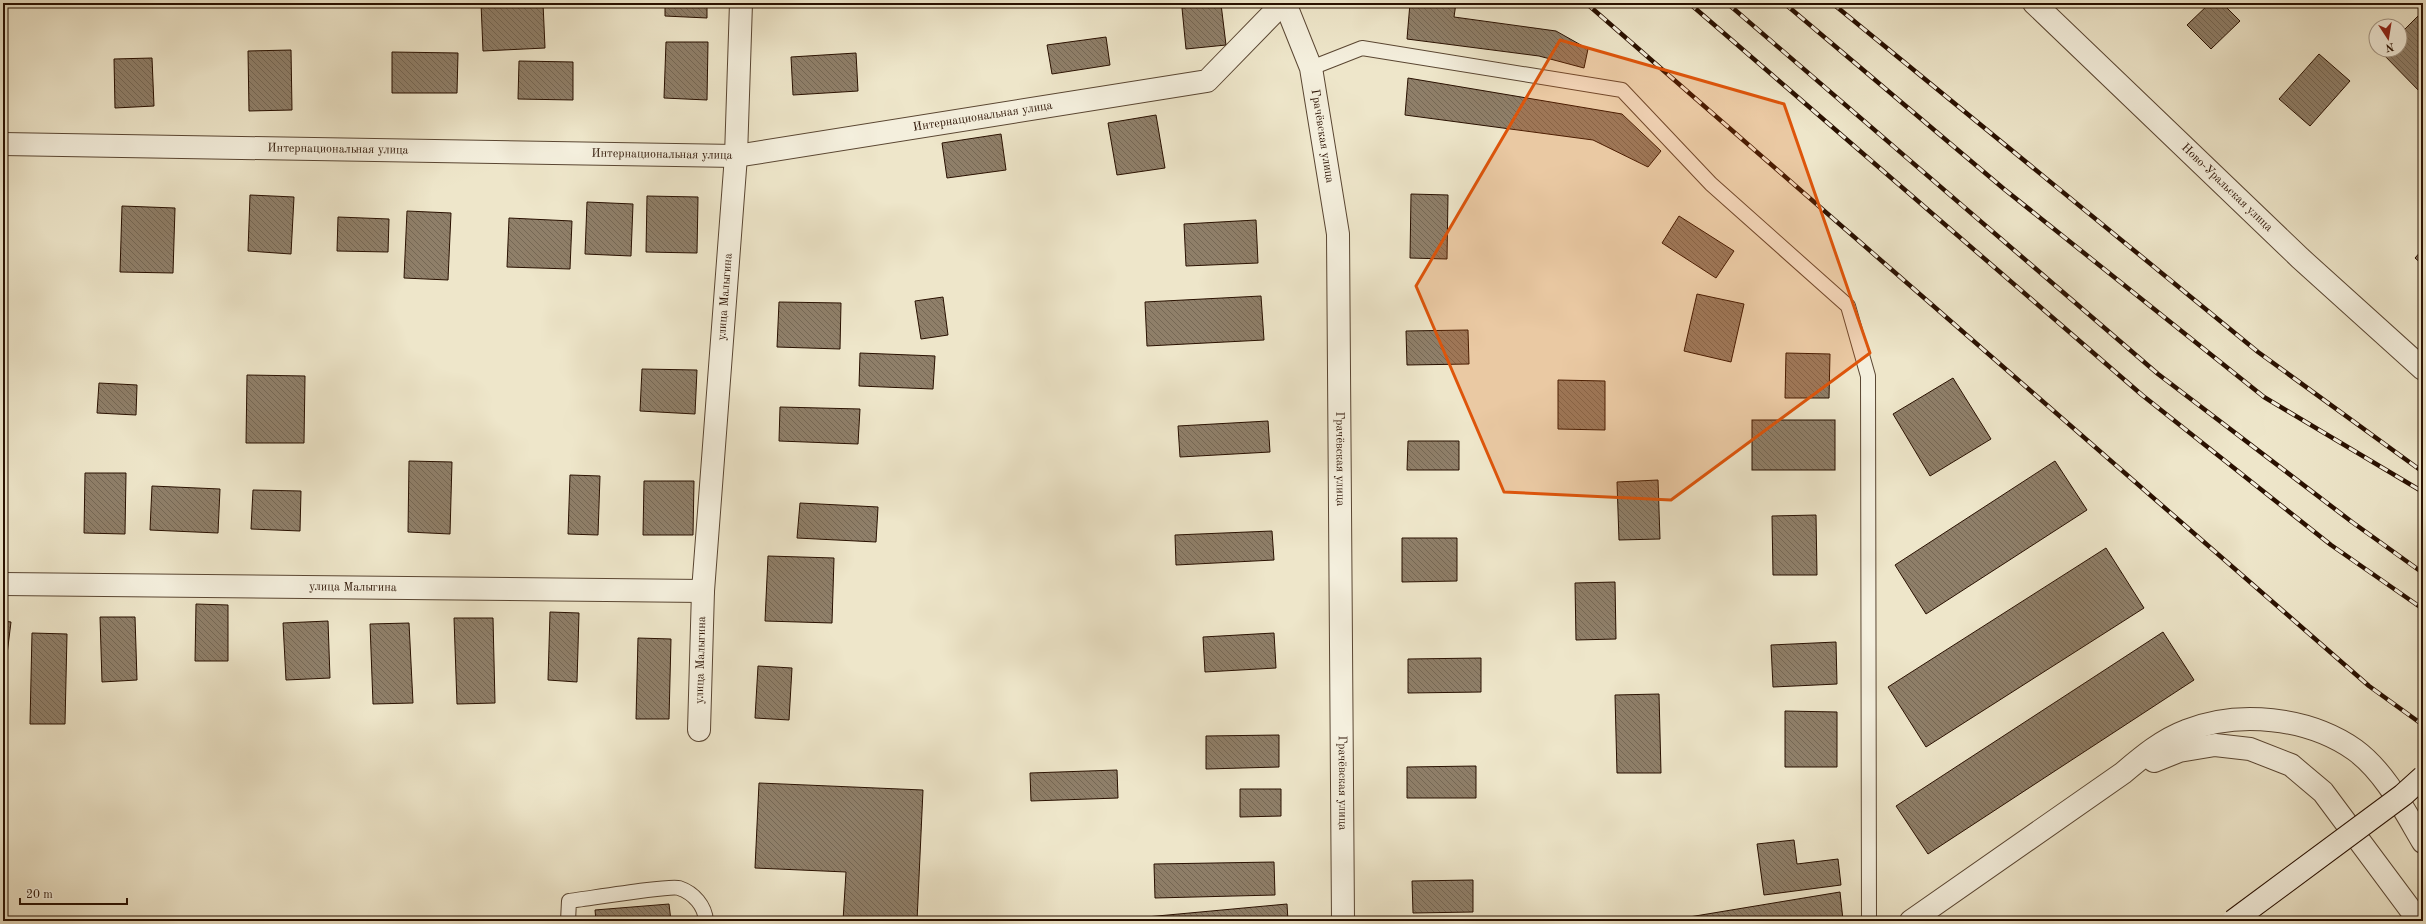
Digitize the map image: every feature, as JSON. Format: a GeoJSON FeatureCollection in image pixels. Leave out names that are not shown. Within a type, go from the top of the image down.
{"type":"FeatureCollection","features":[{"type":"Feature","properties":{"kind":"street","name":"улица Малыгина"},"geometry":{"type":"LineString","coordinates":[[699,730],[703,591],[736,156],[741,3]]}},
{"type":"Feature","properties":{"kind":"street","name":"Интернациональная улица"},"geometry":{"type":"LineString","coordinates":[[3,144],[736,156],[1207,81],[1284,3]]}},
{"type":"Feature","properties":{"kind":"street","name":"Грачёвская улица"},"geometry":{"type":"LineString","coordinates":[[1284,3],[1311,68],[1338,234],[1343,921]]}},
{"type":"Feature","properties":{"kind":"street","name":"Ново-Уральская улица"},"geometry":{"type":"LineString","coordinates":[[2034,3],[2300,258],[2423,369]]}},
{"type":"Feature","properties":{"kind":"street","name":"улица Малыгина"},"geometry":{"type":"LineString","coordinates":[[3,584],[703,591]]}},
{"type":"Feature","properties":{"kind":"street"},"geometry":{"type":"LineString","coordinates":[[1911,921],[2123,773],[2152,749],[2186,731],[2226,720],[2261,719],[2314,729],[2355,750],[2390,785],[2423,842]]}},
{"type":"Feature","properties":{"kind":"street"},"geometry":{"type":"LineString","coordinates":[[2123,773],[2179,751],[2216,744],[2250,749],[2291,765],[2323,792],[2419,921]]}},
{"type":"Feature","properties":{"kind":"street"},"geometry":{"type":"LineString","coordinates":[[2233,921],[2403,795],[2423,777]]}},
{"type":"Feature","properties":{"kind":"lane"},"geometry":{"type":"LineString","coordinates":[[1311,68],[1362,48],[1622,90],[1711,184],[1848,306],[1868,376],[1869,921]]}},
{"type":"Feature","properties":{"kind":"lane"},"geometry":{"type":"LineString","coordinates":[[568,921],[570,901],[678,887],[694,897],[705,910],[706,921]]}},
{"type":"Feature","properties":{"kind":"highlighted area"},"geometry":{"type":"Polygon","coordinates":[[[1560,40],[1784,104],[1870,353],[1671,500],[1504,492],[1416,286],[1560,40]]]}},
{"type":"Feature","properties":{"kind":"building"},"geometry":{"type":"Polygon","coordinates":[[[481,3],[543,3],[545,48],[483,51],[481,3]]]}},
{"type":"Feature","properties":{"kind":"building"},"geometry":{"type":"Polygon","coordinates":[[[665,3],[707,3],[707,18],[665,16],[665,3]]]}},
{"type":"Feature","properties":{"kind":"building"},"geometry":{"type":"Polygon","coordinates":[[[1410,3],[1456,3],[1454,17],[1556,31],[1588,49],[1584,68],[1539,56],[1407,39],[1410,3]]]}},
{"type":"Feature","properties":{"kind":"building"},"geometry":{"type":"Polygon","coordinates":[[[2210,3],[2222,3],[2240,21],[2211,49],[2187,25],[2210,3]]]}},
{"type":"Feature","properties":{"kind":"building"},"geometry":{"type":"Polygon","coordinates":[[[1221,4],[1226,45],[1186,49],[1182,8],[1221,4]]]}},
{"type":"Feature","properties":{"kind":"building"},"geometry":{"type":"Polygon","coordinates":[[[2419,15],[2423,19],[2423,95],[2387,58],[2408,58],[2408,26],[2419,15]]]}},
{"type":"Feature","properties":{"kind":"building"},"geometry":{"type":"Polygon","coordinates":[[[1106,37],[1110,65],[1052,74],[1047,45],[1106,37]]]}},
{"type":"Feature","properties":{"kind":"building"},"geometry":{"type":"Polygon","coordinates":[[[666,42],[708,42],[707,100],[664,98],[666,42]]]}},
{"type":"Feature","properties":{"kind":"building"},"geometry":{"type":"Polygon","coordinates":[[[291,50],[292,110],[249,111],[248,51],[291,50]]]}},
{"type":"Feature","properties":{"kind":"building"},"geometry":{"type":"Polygon","coordinates":[[[392,52],[458,53],[457,93],[392,93],[392,52]]]}},
{"type":"Feature","properties":{"kind":"building"},"geometry":{"type":"Polygon","coordinates":[[[856,53],[858,91],[793,95],[791,57],[856,53]]]}},
{"type":"Feature","properties":{"kind":"building"},"geometry":{"type":"Polygon","coordinates":[[[2319,54],[2350,81],[2310,126],[2279,99],[2319,54]]]}},
{"type":"Feature","properties":{"kind":"building"},"geometry":{"type":"Polygon","coordinates":[[[152,58],[154,106],[115,108],[114,59],[152,58]]]}},
{"type":"Feature","properties":{"kind":"building"},"geometry":{"type":"Polygon","coordinates":[[[519,61],[573,62],[573,100],[518,99],[519,61]]]}},
{"type":"Feature","properties":{"kind":"building"},"geometry":{"type":"Polygon","coordinates":[[[1408,78],[1622,114],[1661,151],[1648,167],[1593,140],[1405,115],[1408,78]]]}},
{"type":"Feature","properties":{"kind":"building"},"geometry":{"type":"Polygon","coordinates":[[[1156,115],[1165,168],[1117,175],[1108,123],[1156,115]]]}},
{"type":"Feature","properties":{"kind":"building"},"geometry":{"type":"Polygon","coordinates":[[[1001,134],[1006,170],[947,178],[942,143],[1001,134]]]}},
{"type":"Feature","properties":{"kind":"building"},"geometry":{"type":"Polygon","coordinates":[[[1411,194],[1448,195],[1447,259],[1410,258],[1411,194]]]}},
{"type":"Feature","properties":{"kind":"building"},"geometry":{"type":"Polygon","coordinates":[[[250,195],[294,197],[291,254],[248,251],[250,195]]]}},
{"type":"Feature","properties":{"kind":"building"},"geometry":{"type":"Polygon","coordinates":[[[647,196],[698,197],[697,253],[646,252],[647,196]]]}},
{"type":"Feature","properties":{"kind":"building"},"geometry":{"type":"Polygon","coordinates":[[[587,202],[633,204],[631,256],[585,254],[587,202]]]}},
{"type":"Feature","properties":{"kind":"building"},"geometry":{"type":"Polygon","coordinates":[[[122,206],[175,208],[173,273],[120,272],[122,206]]]}},
{"type":"Feature","properties":{"kind":"building"},"geometry":{"type":"Polygon","coordinates":[[[407,211],[451,213],[448,280],[404,278],[407,211]]]}},
{"type":"Feature","properties":{"kind":"building"},"geometry":{"type":"Polygon","coordinates":[[[1679,216],[1734,251],[1716,278],[1662,243],[1679,216]]]}},
{"type":"Feature","properties":{"kind":"building"},"geometry":{"type":"Polygon","coordinates":[[[338,217],[389,219],[388,252],[337,251],[338,217]]]}},
{"type":"Feature","properties":{"kind":"building"},"geometry":{"type":"Polygon","coordinates":[[[509,218],[572,221],[570,269],[507,267],[509,218]]]}},
{"type":"Feature","properties":{"kind":"building"},"geometry":{"type":"Polygon","coordinates":[[[1256,220],[1258,263],[1186,266],[1184,224],[1256,220]]]}},
{"type":"Feature","properties":{"kind":"building"},"geometry":{"type":"Polygon","coordinates":[[[2423,249],[2423,265],[2415,258],[2423,249]]]}},
{"type":"Feature","properties":{"kind":"building"},"geometry":{"type":"Polygon","coordinates":[[[1697,294],[1744,304],[1731,362],[1684,351],[1697,294]]]}},
{"type":"Feature","properties":{"kind":"building"},"geometry":{"type":"Polygon","coordinates":[[[1261,296],[1264,340],[1147,346],[1145,302],[1261,296]]]}},
{"type":"Feature","properties":{"kind":"building"},"geometry":{"type":"Polygon","coordinates":[[[943,297],[948,335],[921,339],[915,301],[943,297]]]}},
{"type":"Feature","properties":{"kind":"building"},"geometry":{"type":"Polygon","coordinates":[[[779,302],[841,303],[840,349],[777,347],[779,302]]]}},
{"type":"Feature","properties":{"kind":"building"},"geometry":{"type":"Polygon","coordinates":[[[1468,330],[1469,364],[1407,365],[1406,331],[1468,330]]]}},
{"type":"Feature","properties":{"kind":"building"},"geometry":{"type":"Polygon","coordinates":[[[860,353],[935,356],[933,389],[859,386],[860,353]]]}},
{"type":"Feature","properties":{"kind":"building"},"geometry":{"type":"Polygon","coordinates":[[[1786,353],[1830,354],[1829,398],[1785,398],[1786,353]]]}},
{"type":"Feature","properties":{"kind":"building"},"geometry":{"type":"Polygon","coordinates":[[[642,369],[697,370],[695,414],[640,411],[642,369]]]}},
{"type":"Feature","properties":{"kind":"building"},"geometry":{"type":"Polygon","coordinates":[[[247,375],[305,376],[304,443],[246,443],[247,375]]]}},
{"type":"Feature","properties":{"kind":"building"},"geometry":{"type":"Polygon","coordinates":[[[1953,378],[1991,439],[1930,476],[1893,414],[1953,378]]]}},
{"type":"Feature","properties":{"kind":"building"},"geometry":{"type":"Polygon","coordinates":[[[1558,380],[1605,381],[1605,430],[1558,429],[1558,380]]]}},
{"type":"Feature","properties":{"kind":"building"},"geometry":{"type":"Polygon","coordinates":[[[99,383],[137,385],[136,415],[97,413],[99,383]]]}},
{"type":"Feature","properties":{"kind":"building"},"geometry":{"type":"Polygon","coordinates":[[[780,407],[860,409],[858,444],[779,441],[780,407]]]}},
{"type":"Feature","properties":{"kind":"building"},"geometry":{"type":"Polygon","coordinates":[[[1752,420],[1835,420],[1835,470],[1752,470],[1752,420]]]}},
{"type":"Feature","properties":{"kind":"building"},"geometry":{"type":"Polygon","coordinates":[[[1268,421],[1270,452],[1180,457],[1178,426],[1268,421]]]}},
{"type":"Feature","properties":{"kind":"building"},"geometry":{"type":"Polygon","coordinates":[[[1408,441],[1459,441],[1459,470],[1407,470],[1408,441]]]}},
{"type":"Feature","properties":{"kind":"building"},"geometry":{"type":"Polygon","coordinates":[[[409,461],[452,462],[450,534],[408,532],[409,461]]]}},
{"type":"Feature","properties":{"kind":"building"},"geometry":{"type":"Polygon","coordinates":[[[2055,461],[2087,510],[1926,614],[1895,565],[2055,461]]]}},
{"type":"Feature","properties":{"kind":"building"},"geometry":{"type":"Polygon","coordinates":[[[85,473],[126,473],[125,534],[84,533],[85,473]]]}},
{"type":"Feature","properties":{"kind":"building"},"geometry":{"type":"Polygon","coordinates":[[[570,475],[600,476],[598,535],[568,534],[570,475]]]}},
{"type":"Feature","properties":{"kind":"building"},"geometry":{"type":"Polygon","coordinates":[[[1658,480],[1660,539],[1619,540],[1617,482],[1658,480]]]}},
{"type":"Feature","properties":{"kind":"building"},"geometry":{"type":"Polygon","coordinates":[[[644,481],[694,481],[693,535],[643,535],[644,481]]]}},
{"type":"Feature","properties":{"kind":"building"},"geometry":{"type":"Polygon","coordinates":[[[152,486],[220,489],[218,533],[150,530],[152,486]]]}},
{"type":"Feature","properties":{"kind":"building"},"geometry":{"type":"Polygon","coordinates":[[[253,490],[301,491],[300,531],[251,529],[253,490]]]}},
{"type":"Feature","properties":{"kind":"building"},"geometry":{"type":"Polygon","coordinates":[[[800,503],[878,507],[876,542],[797,538],[800,503]]]}},
{"type":"Feature","properties":{"kind":"building"},"geometry":{"type":"Polygon","coordinates":[[[1816,515],[1817,575],[1773,575],[1772,516],[1816,515]]]}},
{"type":"Feature","properties":{"kind":"building"},"geometry":{"type":"Polygon","coordinates":[[[1272,531],[1274,560],[1176,565],[1175,535],[1272,531]]]}},
{"type":"Feature","properties":{"kind":"building"},"geometry":{"type":"Polygon","coordinates":[[[1402,538],[1457,538],[1457,581],[1402,582],[1402,538]]]}},
{"type":"Feature","properties":{"kind":"building"},"geometry":{"type":"Polygon","coordinates":[[[2106,548],[2144,608],[1926,747],[1888,687],[2106,548]]]}},
{"type":"Feature","properties":{"kind":"building"},"geometry":{"type":"Polygon","coordinates":[[[768,556],[834,558],[832,623],[765,621],[768,556]]]}},
{"type":"Feature","properties":{"kind":"building"},"geometry":{"type":"Polygon","coordinates":[[[1615,582],[1616,639],[1576,640],[1575,583],[1615,582]]]}},
{"type":"Feature","properties":{"kind":"building"},"geometry":{"type":"Polygon","coordinates":[[[196,604],[228,605],[228,661],[195,661],[196,604]]]}},
{"type":"Feature","properties":{"kind":"building"},"geometry":{"type":"Polygon","coordinates":[[[550,612],[579,613],[577,682],[548,680],[550,612]]]}},
{"type":"Feature","properties":{"kind":"building"},"geometry":{"type":"Polygon","coordinates":[[[100,617],[135,617],[137,680],[102,682],[100,617]]]}},
{"type":"Feature","properties":{"kind":"building"},"geometry":{"type":"Polygon","coordinates":[[[454,618],[493,618],[495,703],[457,704],[454,618]]]}},
{"type":"Feature","properties":{"kind":"building"},"geometry":{"type":"Polygon","coordinates":[[[3,621],[11,622],[3,687],[3,621]]]}},
{"type":"Feature","properties":{"kind":"building"},"geometry":{"type":"Polygon","coordinates":[[[328,621],[330,678],[286,680],[283,623],[328,621]]]}},
{"type":"Feature","properties":{"kind":"building"},"geometry":{"type":"Polygon","coordinates":[[[409,623],[413,703],[373,704],[370,624],[409,623]]]}},
{"type":"Feature","properties":{"kind":"building"},"geometry":{"type":"Polygon","coordinates":[[[2163,632],[2194,680],[1928,854],[1896,806],[2163,632]]]}},
{"type":"Feature","properties":{"kind":"building"},"geometry":{"type":"Polygon","coordinates":[[[32,633],[67,634],[65,724],[30,724],[32,633]]]}},
{"type":"Feature","properties":{"kind":"building"},"geometry":{"type":"Polygon","coordinates":[[[1274,633],[1276,668],[1205,672],[1203,637],[1274,633]]]}},
{"type":"Feature","properties":{"kind":"building"},"geometry":{"type":"Polygon","coordinates":[[[638,638],[671,639],[669,719],[636,719],[638,638]]]}},
{"type":"Feature","properties":{"kind":"building"},"geometry":{"type":"Polygon","coordinates":[[[1836,642],[1837,684],[1773,687],[1771,645],[1836,642]]]}},
{"type":"Feature","properties":{"kind":"building"},"geometry":{"type":"Polygon","coordinates":[[[1481,658],[1481,692],[1408,693],[1408,659],[1481,658]]]}},
{"type":"Feature","properties":{"kind":"building"},"geometry":{"type":"Polygon","coordinates":[[[758,666],[792,668],[789,720],[755,718],[758,666]]]}},
{"type":"Feature","properties":{"kind":"building"},"geometry":{"type":"Polygon","coordinates":[[[1659,694],[1661,773],[1617,773],[1615,695],[1659,694]]]}},
{"type":"Feature","properties":{"kind":"building"},"geometry":{"type":"Polygon","coordinates":[[[1785,711],[1837,712],[1837,767],[1785,767],[1785,711]]]}},
{"type":"Feature","properties":{"kind":"building"},"geometry":{"type":"Polygon","coordinates":[[[1279,735],[1279,767],[1206,769],[1206,736],[1279,735]]]}},
{"type":"Feature","properties":{"kind":"building"},"geometry":{"type":"Polygon","coordinates":[[[1476,766],[1476,798],[1407,798],[1407,767],[1476,766]]]}},
{"type":"Feature","properties":{"kind":"building"},"geometry":{"type":"Polygon","coordinates":[[[1117,770],[1118,798],[1031,801],[1030,773],[1117,770]]]}},
{"type":"Feature","properties":{"kind":"building"},"geometry":{"type":"Polygon","coordinates":[[[759,783],[923,790],[917,921],[843,921],[846,872],[755,868],[759,783]]]}},
{"type":"Feature","properties":{"kind":"building"},"geometry":{"type":"Polygon","coordinates":[[[1240,789],[1281,789],[1281,816],[1240,817],[1240,789]]]}},
{"type":"Feature","properties":{"kind":"building"},"geometry":{"type":"Polygon","coordinates":[[[1794,840],[1797,864],[1838,859],[1841,885],[1764,895],[1757,844],[1794,840]]]}},
{"type":"Feature","properties":{"kind":"building"},"geometry":{"type":"Polygon","coordinates":[[[1274,862],[1275,895],[1155,898],[1154,864],[1274,862]]]}},
{"type":"Feature","properties":{"kind":"building"},"geometry":{"type":"Polygon","coordinates":[[[1473,880],[1473,912],[1413,913],[1412,881],[1473,880]]]}},
{"type":"Feature","properties":{"kind":"building"},"geometry":{"type":"Polygon","coordinates":[[[1840,892],[1843,920],[1839,921],[1665,921],[1840,892]]]}},
{"type":"Feature","properties":{"kind":"building"},"geometry":{"type":"Polygon","coordinates":[[[669,904],[671,921],[596,921],[595,910],[669,904]]]}},
{"type":"Feature","properties":{"kind":"building"},"geometry":{"type":"Polygon","coordinates":[[[1287,904],[1288,921],[1103,921],[1287,904]]]}},
{"type":"Feature","properties":{"kind":"railway"},"geometry":{"type":"LineString","coordinates":[[1586,3],[2369,686],[2423,725]]}},
{"type":"Feature","properties":{"kind":"railway"},"geometry":{"type":"LineString","coordinates":[[1689,3],[2142,395],[2331,545],[2423,609]]}},
{"type":"Feature","properties":{"kind":"railway"},"geometry":{"type":"LineString","coordinates":[[1727,3],[2158,374],[2352,522],[2423,573]]}},
{"type":"Feature","properties":{"kind":"railway"},"geometry":{"type":"LineString","coordinates":[[1784,3],[2004,189],[2264,397],[2423,492]]}},
{"type":"Feature","properties":{"kind":"railway"},"geometry":{"type":"LineString","coordinates":[[1832,3],[2258,352],[2423,472]]}}]}
